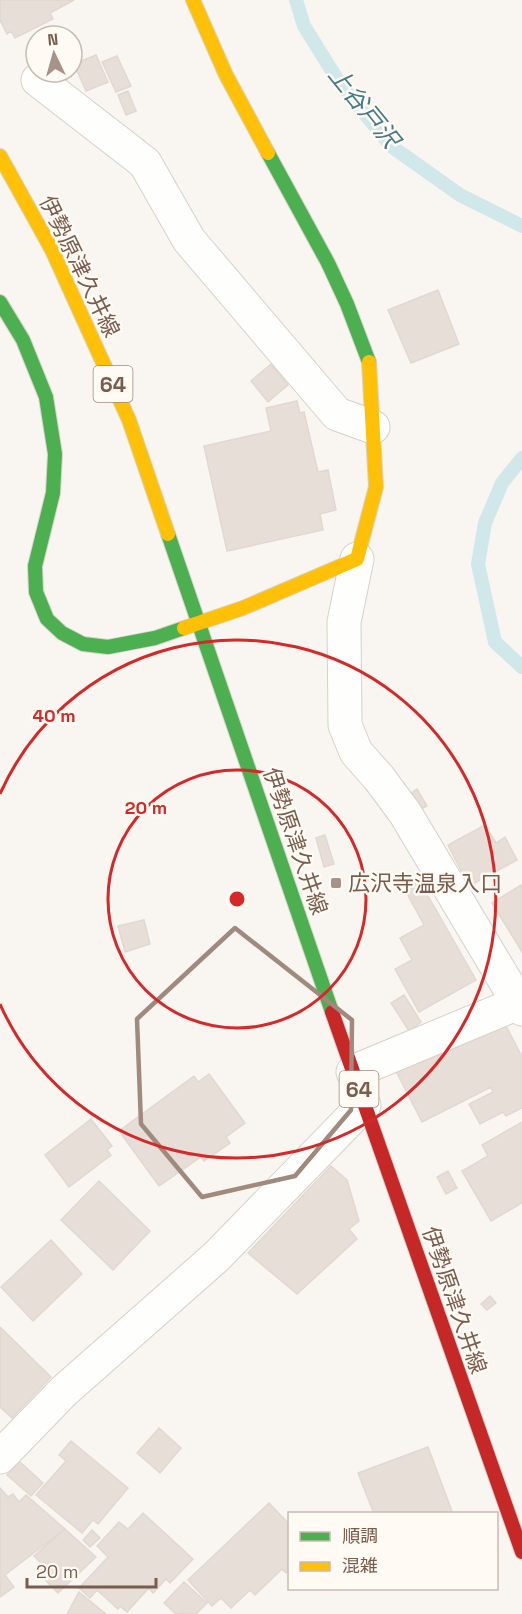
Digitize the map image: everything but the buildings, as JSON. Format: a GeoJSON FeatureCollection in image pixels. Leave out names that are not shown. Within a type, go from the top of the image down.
{"type":"FeatureCollection","features":[{"type":"Feature","properties":{"kind":"main road"},"geometry":{"type":"LineString","coordinates":[[0,302],[23,340],[46,397],[55,454],[53,493],[34,566],[36,592],[47,619],[62,633],[83,644],[108,647],[155,638],[243,608],[357,559],[376,487],[369,363],[347,304],[323,253],[226,75],[193,0]]}},
{"type":"Feature","properties":{"kind":"main road","name":"伊勢原津久井線"},"geometry":{"type":"LineString","coordinates":[[0,156],[52,250],[129,420],[364,1105],[522,1552]]}},
{"type":"Feature","properties":{"kind":"street"},"geometry":{"type":"LineString","coordinates":[[43,84],[145,163],[189,240],[337,414],[373,427]]}},
{"type":"Feature","properties":{"kind":"street"},"geometry":{"type":"LineString","coordinates":[[353,1072],[520,1006],[405,813],[356,752],[345,725],[344,622],[357,559]]}},
{"type":"Feature","properties":{"kind":"street"},"geometry":{"type":"LineString","coordinates":[[0,1457],[64,1391],[216,1257],[364,1105]]}},
{"type":"Feature","properties":{"kind":"highlighted area"},"geometry":{"type":"Polygon","coordinates":[[[235,928],[352,1020],[351,1110],[295,1176],[202,1197],[141,1124],[137,1019],[235,928]]]}},
{"type":"Feature","properties":{"kind":"waterway","name":"上谷戸沢"},"geometry":{"type":"LineString","coordinates":[[296,0],[304,26],[339,82],[391,146],[460,195],[522,226]]}},
{"type":"Feature","properties":{"kind":"waterway","name":"上谷戸沢"},"geometry":{"type":"LineString","coordinates":[[522,458],[502,483],[485,523],[478,564],[495,642],[522,667]]}},
{"type":"Feature","properties":{"kind":"traffic: fast"},"geometry":{"type":"LineString","coordinates":[[268,153],[328,263],[347,304],[369,362]]}},
{"type":"Feature","properties":{"kind":"traffic: fast"},"geometry":{"type":"LineString","coordinates":[[0,302],[23,340],[46,397],[55,454],[53,493],[35,566],[36,592],[47,619],[62,633],[83,644],[108,647],[155,638],[184,628]]}},
{"type":"Feature","properties":{"kind":"traffic: fast"},"geometry":{"type":"LineString","coordinates":[[168,534],[332,1012]]}},
{"type":"Feature","properties":{"kind":"traffic: slow"},"geometry":{"type":"LineString","coordinates":[[193,0],[226,75],[268,153]]}},
{"type":"Feature","properties":{"kind":"traffic: slow"},"geometry":{"type":"LineString","coordinates":[[0,156],[52,250],[129,420],[168,534]]}},
{"type":"Feature","properties":{"kind":"traffic: slow"},"geometry":{"type":"LineString","coordinates":[[184,628],[243,608],[357,559],[376,487],[369,362]]}},
{"type":"Feature","properties":{"kind":"traffic: jam"},"geometry":{"type":"LineString","coordinates":[[332,1012],[522,1552]]}},
{"type":"Feature","properties":{"kind":"place","name":"広沢寺温泉入口"},"geometry":{"type":"Point","coordinates":[336,883]}}]}
